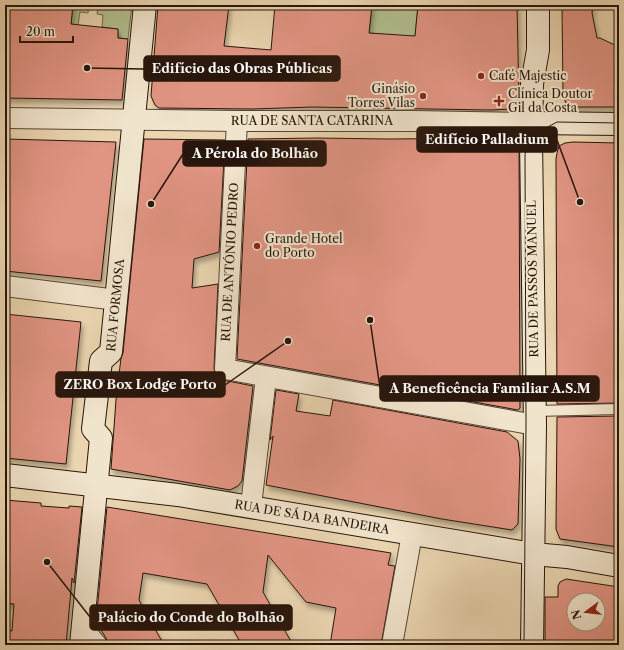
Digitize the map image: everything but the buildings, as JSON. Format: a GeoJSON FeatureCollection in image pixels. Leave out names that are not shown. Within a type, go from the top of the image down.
{"type":"FeatureCollection","features":[{"type":"Feature","properties":{"kind":"street","name":"RUA FORMOSA"},"geometry":{"type":"LineString","coordinates":[[87,640],[96,485],[101,438],[93,428],[101,361],[111,352],[145,5]]}},
{"type":"Feature","properties":{"kind":"street","name":"RUA DE PASSOS MANUEL"},"geometry":{"type":"LineString","coordinates":[[532,645],[535,418],[532,84],[538,50],[538,5]]}},
{"type":"Feature","properties":{"kind":"street","name":"RUA DE SANTA CATARINA"},"geometry":{"type":"LineString","coordinates":[[5,118],[619,124]]}},
{"type":"Feature","properties":{"kind":"street","name":"RUA DE ANTÓNIO PEDRO"},"geometry":{"type":"LineString","coordinates":[[238,121],[224,369],[266,377]]}},
{"type":"Feature","properties":{"kind":"street"},"geometry":{"type":"LineString","coordinates":[[5,286],[117,300]]}},
{"type":"Feature","properties":{"kind":"street"},"geometry":{"type":"LineString","coordinates":[[251,506],[266,377],[349,391],[535,418]]}},
{"type":"Feature","properties":{"kind":"street","name":"RUA DE SÁ DA BANDEIRA"},"geometry":{"type":"LineString","coordinates":[[5,475],[178,495],[533,554],[619,566]]}},
{"type":"Feature","properties":{"kind":"street"},"geometry":{"type":"LineString","coordinates":[[392,645],[412,534]]}},
{"type":"Feature","properties":{"kind":"lane"},"geometry":{"type":"LineString","coordinates":[[535,418],[619,409]]}},
{"type":"Feature","properties":{"kind":"green space"},"geometry":{"type":"Polygon","coordinates":[[[73,5],[89,5],[88,13],[80,12],[78,25],[71,24],[73,5]]]}},
{"type":"Feature","properties":{"kind":"green space"},"geometry":{"type":"Polygon","coordinates":[[[98,5],[132,5],[128,39],[118,38],[118,29],[102,27],[103,15],[97,14],[98,5]]]}},
{"type":"Feature","properties":{"kind":"green space"},"geometry":{"type":"Polygon","coordinates":[[[372,5],[418,5],[415,37],[369,33],[372,5]]]}},
{"type":"Feature","properties":{"kind":"green space"},"geometry":{"type":"Polygon","coordinates":[[[5,603],[18,604],[12,631],[5,630],[5,603]]]}},
{"type":"Feature","properties":{"kind":"tram line"},"geometry":{"type":"LineString","coordinates":[[524,645],[526,424],[525,154],[531,139],[544,129],[557,122],[619,123]]}},
{"type":"Feature","properties":{"kind":"place","name":"Edifício das Obras Públicas"},"geometry":{"type":"Point","coordinates":[87,68]}},
{"type":"Feature","properties":{"kind":"place","name":"Café Majestic"},"geometry":{"type":"Point","coordinates":[481,76]}},
{"type":"Feature","properties":{"kind":"place","name":"Ginásio Torres Vilas"},"geometry":{"type":"Point","coordinates":[423,96]}},
{"type":"Feature","properties":{"kind":"place","name":"Clínica Doutor Gil da Costa"},"geometry":{"type":"Point","coordinates":[499,101]}},
{"type":"Feature","properties":{"kind":"place","name":"Edifício Palladium"},"geometry":{"type":"Point","coordinates":[580,202]}},
{"type":"Feature","properties":{"kind":"place","name":"A Pérola do Bolhão"},"geometry":{"type":"Point","coordinates":[151,204]}},
{"type":"Feature","properties":{"kind":"place","name":"Grande Hotel do Porto"},"geometry":{"type":"Point","coordinates":[257,246]}},
{"type":"Feature","properties":{"kind":"place","name":"A Beneficência Familiar A.S.M"},"geometry":{"type":"Point","coordinates":[370,320]}},
{"type":"Feature","properties":{"kind":"place","name":"ZERO Box Lodge Porto"},"geometry":{"type":"Point","coordinates":[288,341]}},
{"type":"Feature","properties":{"kind":"place","name":"Palácio do Conde do Bolhão"},"geometry":{"type":"Point","coordinates":[47,562]}}]}
